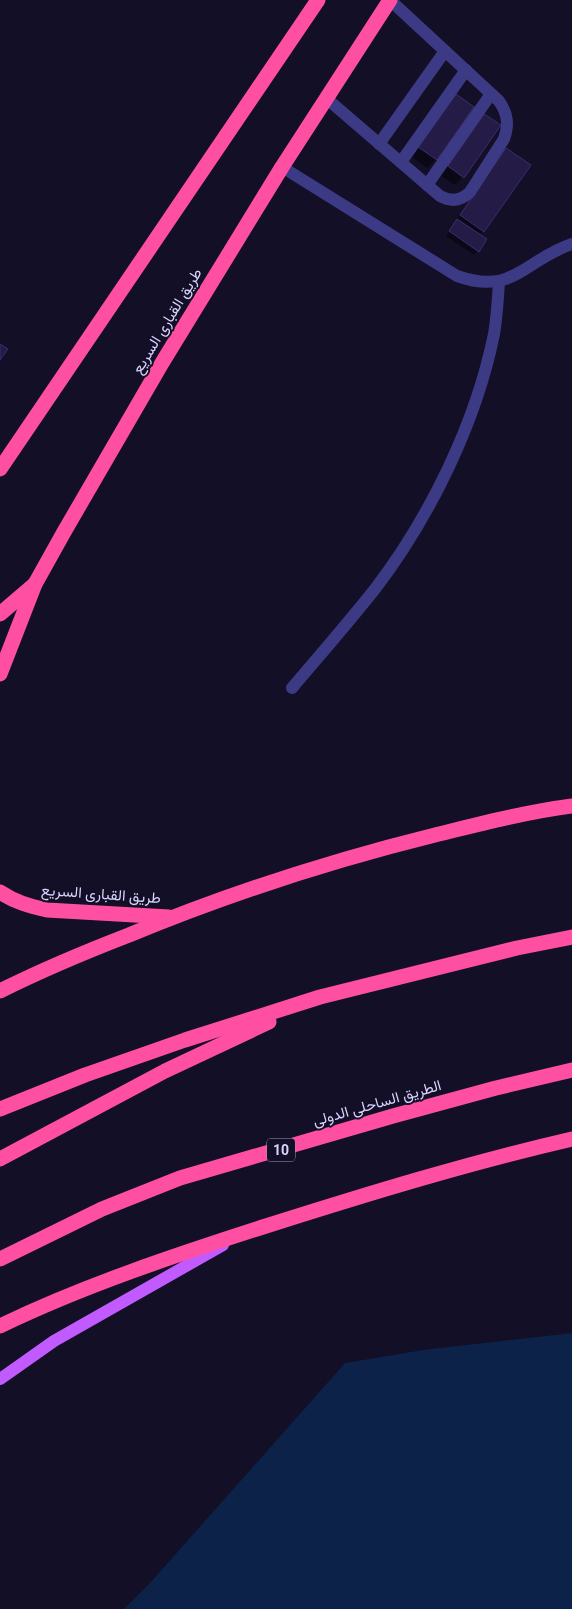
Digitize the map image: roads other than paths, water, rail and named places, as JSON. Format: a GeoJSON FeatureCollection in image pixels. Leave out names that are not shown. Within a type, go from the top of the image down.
{"type":"FeatureCollection","features":[{"type":"Feature","properties":{"kind":"highway"},"geometry":{"type":"LineString","coordinates":[[2,463],[318,0]]}},
{"type":"Feature","properties":{"kind":"highway","name":"طريق القبارى السريع"},"geometry":{"type":"LineString","coordinates":[[0,674],[35,584],[162,363],[282,167],[390,0]]}},
{"type":"Feature","properties":{"kind":"highway"},"geometry":{"type":"LineString","coordinates":[[0,614],[35,584]]}},
{"type":"Feature","properties":{"kind":"highway"},"geometry":{"type":"LineString","coordinates":[[0,991],[91,950],[173,917],[265,884],[406,842],[572,806]]}},
{"type":"Feature","properties":{"kind":"highway","name":"طريق القبارى السريع"},"geometry":{"type":"LineString","coordinates":[[0,892],[12,900],[47,910],[173,917]]}},
{"type":"Feature","properties":{"kind":"highway"},"geometry":{"type":"LineString","coordinates":[[0,1109],[85,1075],[185,1040],[320,997],[517,948],[572,938]]}},
{"type":"Feature","properties":{"kind":"highway"},"geometry":{"type":"LineString","coordinates":[[0,1159],[58,1126],[165,1071],[320,997]]}},
{"type":"Feature","properties":{"kind":"highway","name":"الطريق الساحلى الدولى"},"geometry":{"type":"LineString","coordinates":[[0,1259],[102,1209],[180,1178],[393,1116],[572,1070]]}},
{"type":"Feature","properties":{"kind":"highway"},"geometry":{"type":"LineString","coordinates":[[0,1326],[98,1283],[240,1235],[369,1193],[502,1155],[572,1138]]}},
{"type":"Feature","properties":{"kind":"main road"},"geometry":{"type":"LineString","coordinates":[[0,1379],[54,1341],[240,1235]]}},
{"type":"Feature","properties":{"kind":"lane"},"geometry":{"type":"LineString","coordinates":[[326,98],[440,196],[452,200],[465,197],[470,192],[504,139],[508,120],[505,110],[466,70],[390,0]]}},
{"type":"Feature","properties":{"kind":"lane"},"geometry":{"type":"LineString","coordinates":[[379,144],[445,51]]}},
{"type":"Feature","properties":{"kind":"lane"},"geometry":{"type":"LineString","coordinates":[[401,162],[466,70]]}},
{"type":"Feature","properties":{"kind":"lane"},"geometry":{"type":"LineString","coordinates":[[427,185],[491,94]]}},
{"type":"Feature","properties":{"kind":"lane"},"geometry":{"type":"LineString","coordinates":[[282,167],[457,276],[472,281],[499,281],[512,277],[550,253],[572,244]]}},
{"type":"Feature","properties":{"kind":"lane"},"geometry":{"type":"LineString","coordinates":[[292,688],[386,573],[427,509],[467,423],[482,379],[494,333],[499,281]]}},
{"type":"Feature","properties":{"kind":"water"},"geometry":{"type":"Polygon","coordinates":[[[572,1333],[572,1609],[124,1609],[150,1583],[345,1363],[423,1350],[572,1333]]]}}]}
